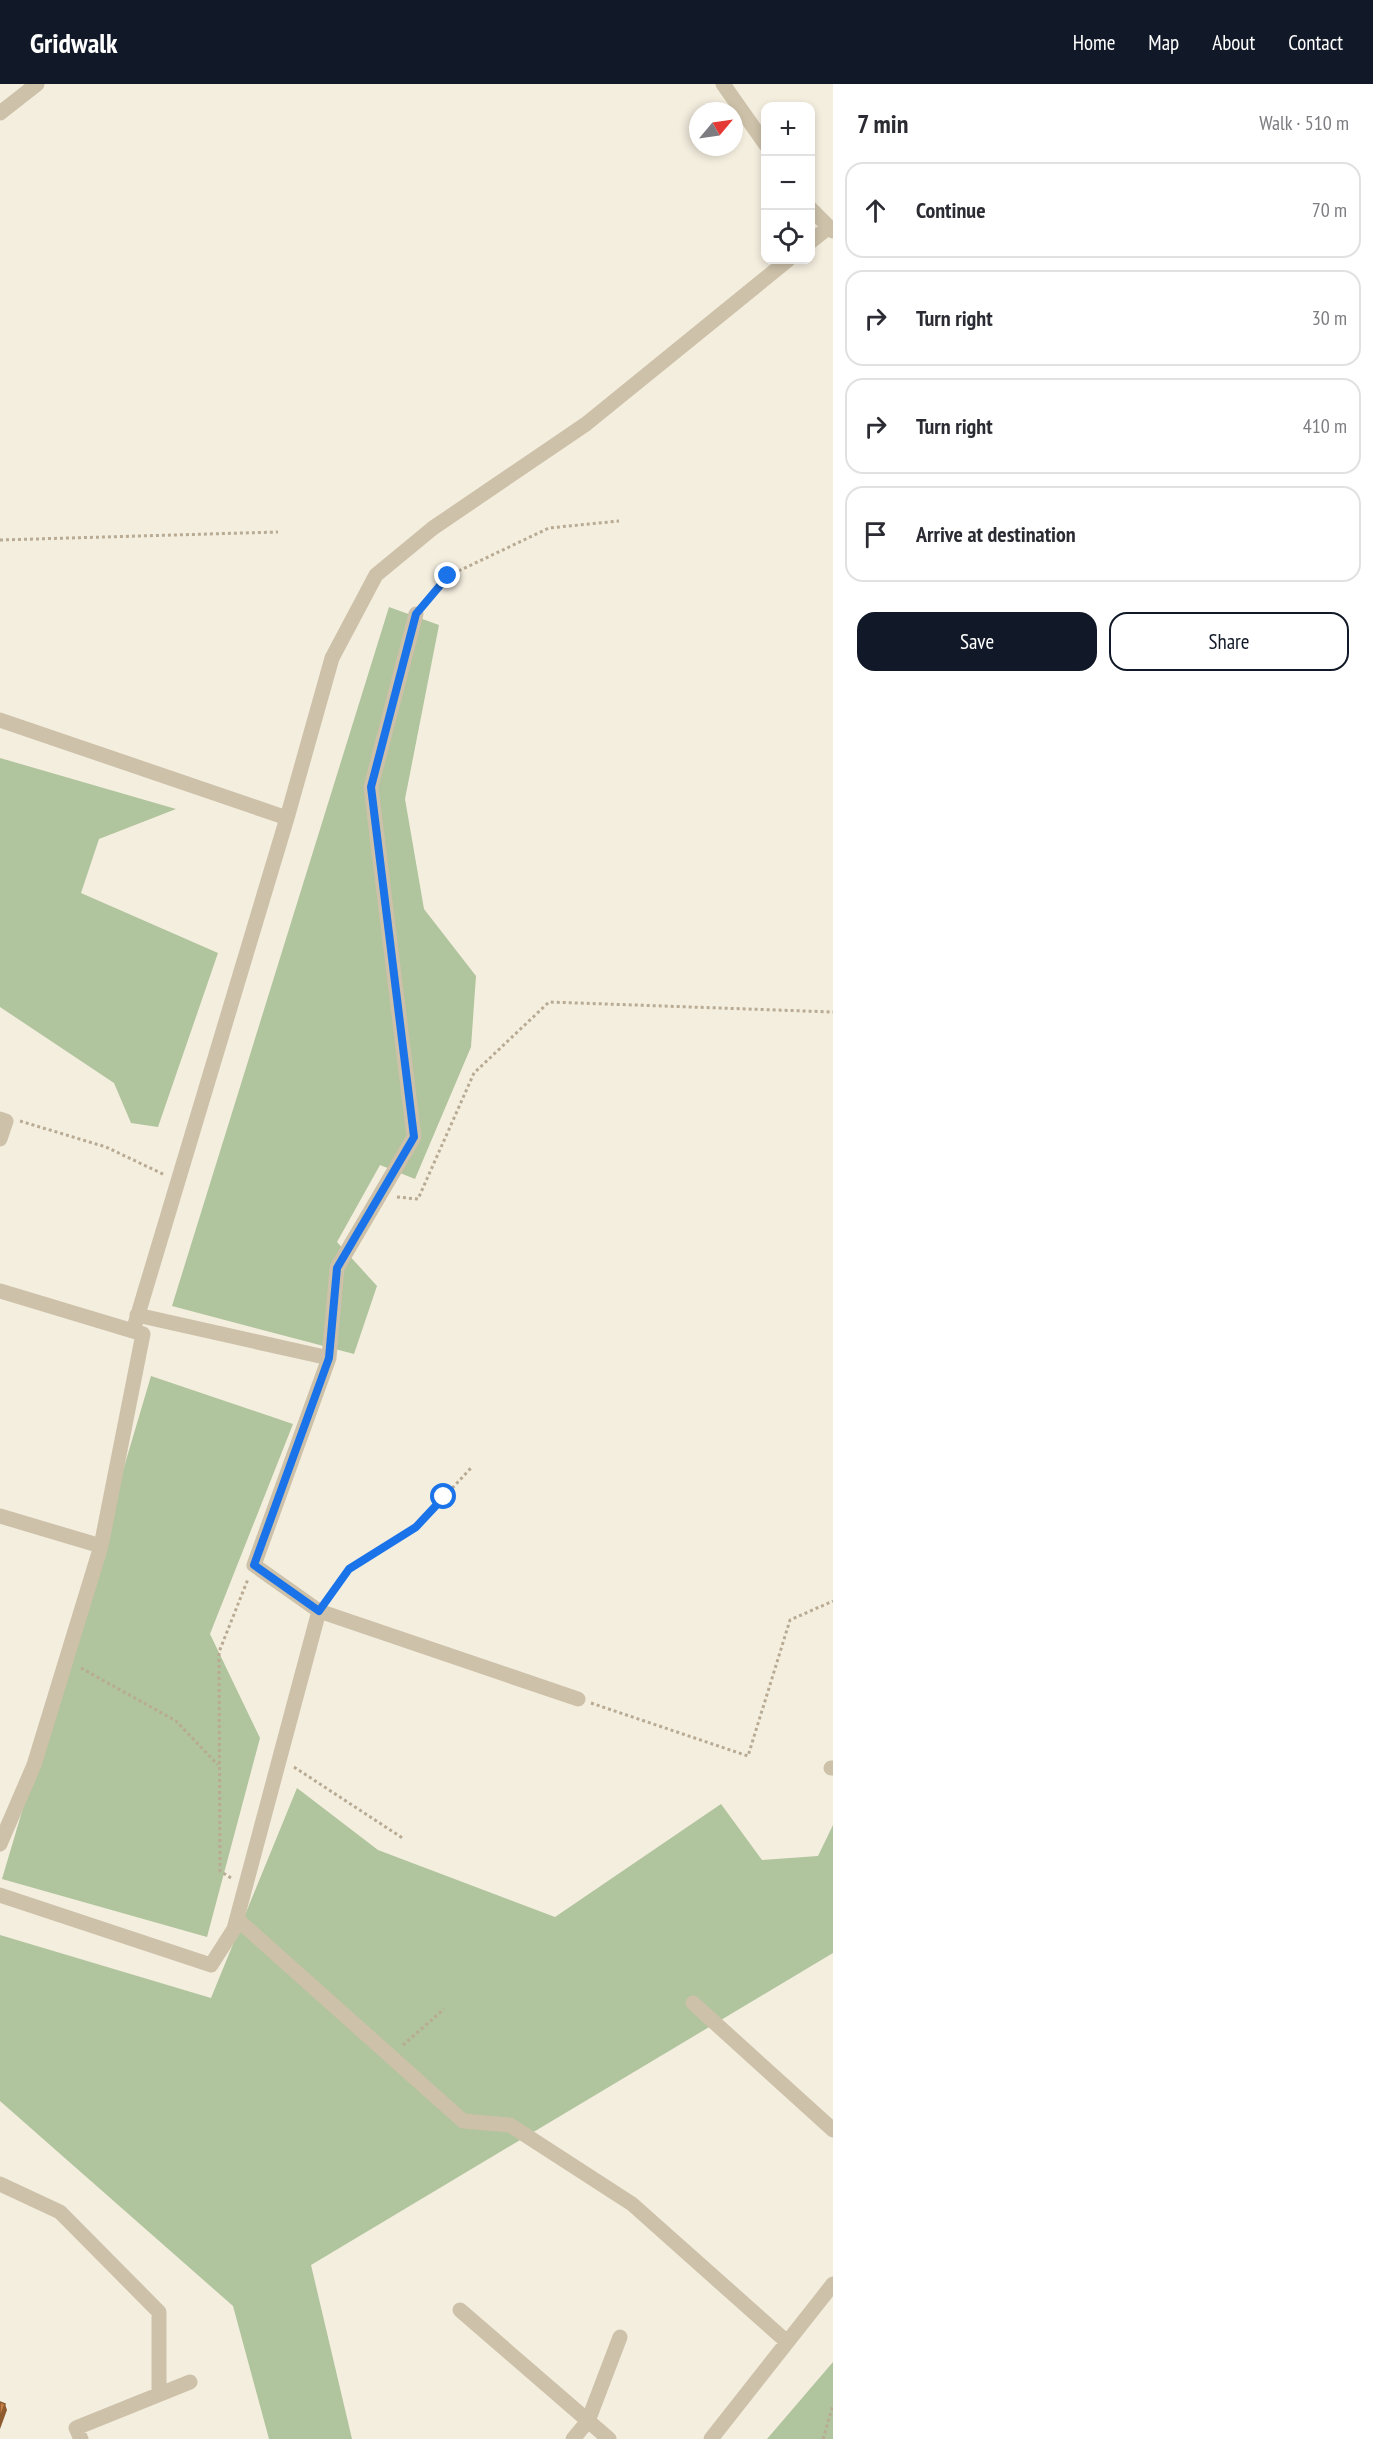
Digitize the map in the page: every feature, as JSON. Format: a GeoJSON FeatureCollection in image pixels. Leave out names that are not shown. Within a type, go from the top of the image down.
{"type":"FeatureCollection","features":[{"type":"Feature","properties":{"kind":"street"},"geometry":{"type":"LineString","coordinates":[[0,113],[37,84]]}},
{"type":"Feature","properties":{"kind":"street"},"geometry":{"type":"LineString","coordinates":[[723,84],[761,139]]}},
{"type":"Feature","properties":{"kind":"street"},"geometry":{"type":"LineString","coordinates":[[812,210],[831,229],[815,239]]}},
{"type":"Feature","properties":{"kind":"street"},"geometry":{"type":"LineString","coordinates":[[133,1331],[288,818],[332,658],[376,574],[433,528],[586,424],[783,264]]}},
{"type":"Feature","properties":{"kind":"street"},"geometry":{"type":"LineString","coordinates":[[416,614],[371,787],[414,1137],[337,1268],[329,1358],[254,1565],[319,1611],[578,1699]]}},
{"type":"Feature","properties":{"kind":"street"},"geometry":{"type":"LineString","coordinates":[[0,720],[288,818]]}},
{"type":"Feature","properties":{"kind":"street"},"geometry":{"type":"LineString","coordinates":[[0,1139],[3,1120]]}},
{"type":"Feature","properties":{"kind":"street"},"geometry":{"type":"LineString","coordinates":[[0,1291],[143,1335],[101,1546],[34,1765],[0,1844]]}},
{"type":"Feature","properties":{"kind":"street"},"geometry":{"type":"LineString","coordinates":[[138,1315],[329,1358]]}},
{"type":"Feature","properties":{"kind":"street"},"geometry":{"type":"LineString","coordinates":[[0,1516],[101,1546]]}},
{"type":"Feature","properties":{"kind":"street"},"geometry":{"type":"LineString","coordinates":[[0,1895],[211,1965],[234,1929],[319,1611]]}},
{"type":"Feature","properties":{"kind":"street"},"geometry":{"type":"LineString","coordinates":[[237,1919],[463,2121],[510,2125],[632,2204],[787,2342]]}},
{"type":"Feature","properties":{"kind":"street"},"geometry":{"type":"LineString","coordinates":[[693,2003],[833,2130]]}},
{"type":"Feature","properties":{"kind":"street"},"geometry":{"type":"LineString","coordinates":[[0,2184],[60,2212],[159,2312],[159,2394]]}},
{"type":"Feature","properties":{"kind":"street"},"geometry":{"type":"LineString","coordinates":[[711,2439],[833,2284]]}},
{"type":"Feature","properties":{"kind":"street"},"geometry":{"type":"LineString","coordinates":[[460,2310],[609,2439]]}},
{"type":"Feature","properties":{"kind":"street"},"geometry":{"type":"LineString","coordinates":[[573,2439],[588,2421],[620,2337]]}},
{"type":"Feature","properties":{"kind":"street"},"geometry":{"type":"LineString","coordinates":[[81,2439],[76,2428],[190,2382]]}},
{"type":"Feature","properties":{"kind":"path"},"geometry":{"type":"LineString","coordinates":[[416,614],[448,576],[549,528],[619,520]]}},
{"type":"Feature","properties":{"kind":"path"},"geometry":{"type":"LineString","coordinates":[[0,540],[278,532]]}},
{"type":"Feature","properties":{"kind":"path"},"geometry":{"type":"LineString","coordinates":[[380,1194],[418,1199],[474,1074],[549,1002],[833,1012]]}},
{"type":"Feature","properties":{"kind":"path"},"geometry":{"type":"LineString","coordinates":[[3,1120],[19,1121],[106,1147],[178,1181]]}},
{"type":"Feature","properties":{"kind":"path"},"geometry":{"type":"LineString","coordinates":[[319,1611],[349,1569],[416,1527],[471,1468]]}},
{"type":"Feature","properties":{"kind":"path"},"geometry":{"type":"LineString","coordinates":[[246,1886],[220,1871],[219,1652],[254,1565]]}},
{"type":"Feature","properties":{"kind":"path"},"geometry":{"type":"LineString","coordinates":[[578,1699],[748,1756],[790,1620],[833,1601]]}},
{"type":"Feature","properties":{"kind":"path"},"geometry":{"type":"LineString","coordinates":[[66,1660],[176,1721],[219,1766]]}},
{"type":"Feature","properties":{"kind":"path"},"geometry":{"type":"LineString","coordinates":[[280,1758],[404,1839]]}},
{"type":"Feature","properties":{"kind":"path"},"geometry":{"type":"LineString","coordinates":[[390,2056],[444,2009]]}},
{"type":"Feature","properties":{"kind":"path"},"geometry":{"type":"LineString","coordinates":[[823,2439],[833,2406]]}},
{"type":"Feature","properties":{"kind":"green space"},"geometry":{"type":"Polygon","coordinates":[[[389,607],[439,625],[405,799],[424,909],[476,976],[471,1047],[415,1179],[380,1165],[337,1242],[377,1286],[354,1354],[172,1306],[389,607]]]}},
{"type":"Feature","properties":{"kind":"green space"},"geometry":{"type":"Polygon","coordinates":[[[0,758],[176,809],[99,839],[81,893],[218,953],[158,1127],[131,1123],[114,1083],[0,1007],[0,758]]]}},
{"type":"Feature","properties":{"kind":"green space"},"geometry":{"type":"Polygon","coordinates":[[[151,1376],[293,1424],[210,1634],[260,1738],[207,1937],[2,1879],[151,1376]]]}},
{"type":"Feature","properties":{"kind":"green space"},"geometry":{"type":"Polygon","coordinates":[[[297,1788],[378,1850],[555,1917],[721,1804],[762,1860],[818,1856],[833,1825],[833,1953],[311,2265],[352,2439],[269,2439],[233,2306],[0,2101],[0,1935],[211,1998],[297,1788]]]}},
{"type":"Feature","properties":{"kind":"green space"},"geometry":{"type":"Polygon","coordinates":[[[833,2362],[833,2439],[767,2439],[833,2362]]]}},
{"type":"Feature","properties":{"kind":"building"},"geometry":{"type":"Polygon","coordinates":[[[0,2402],[5,2404],[0,2418],[0,2402]]]}},
{"type":"Feature","properties":{"kind":"route"},"geometry":{"type":"LineString","coordinates":[[444,1497],[416,1527],[349,1569],[319,1611],[254,1565],[329,1358],[337,1268],[414,1137],[371,787],[416,614],[448,576]]}}]}
